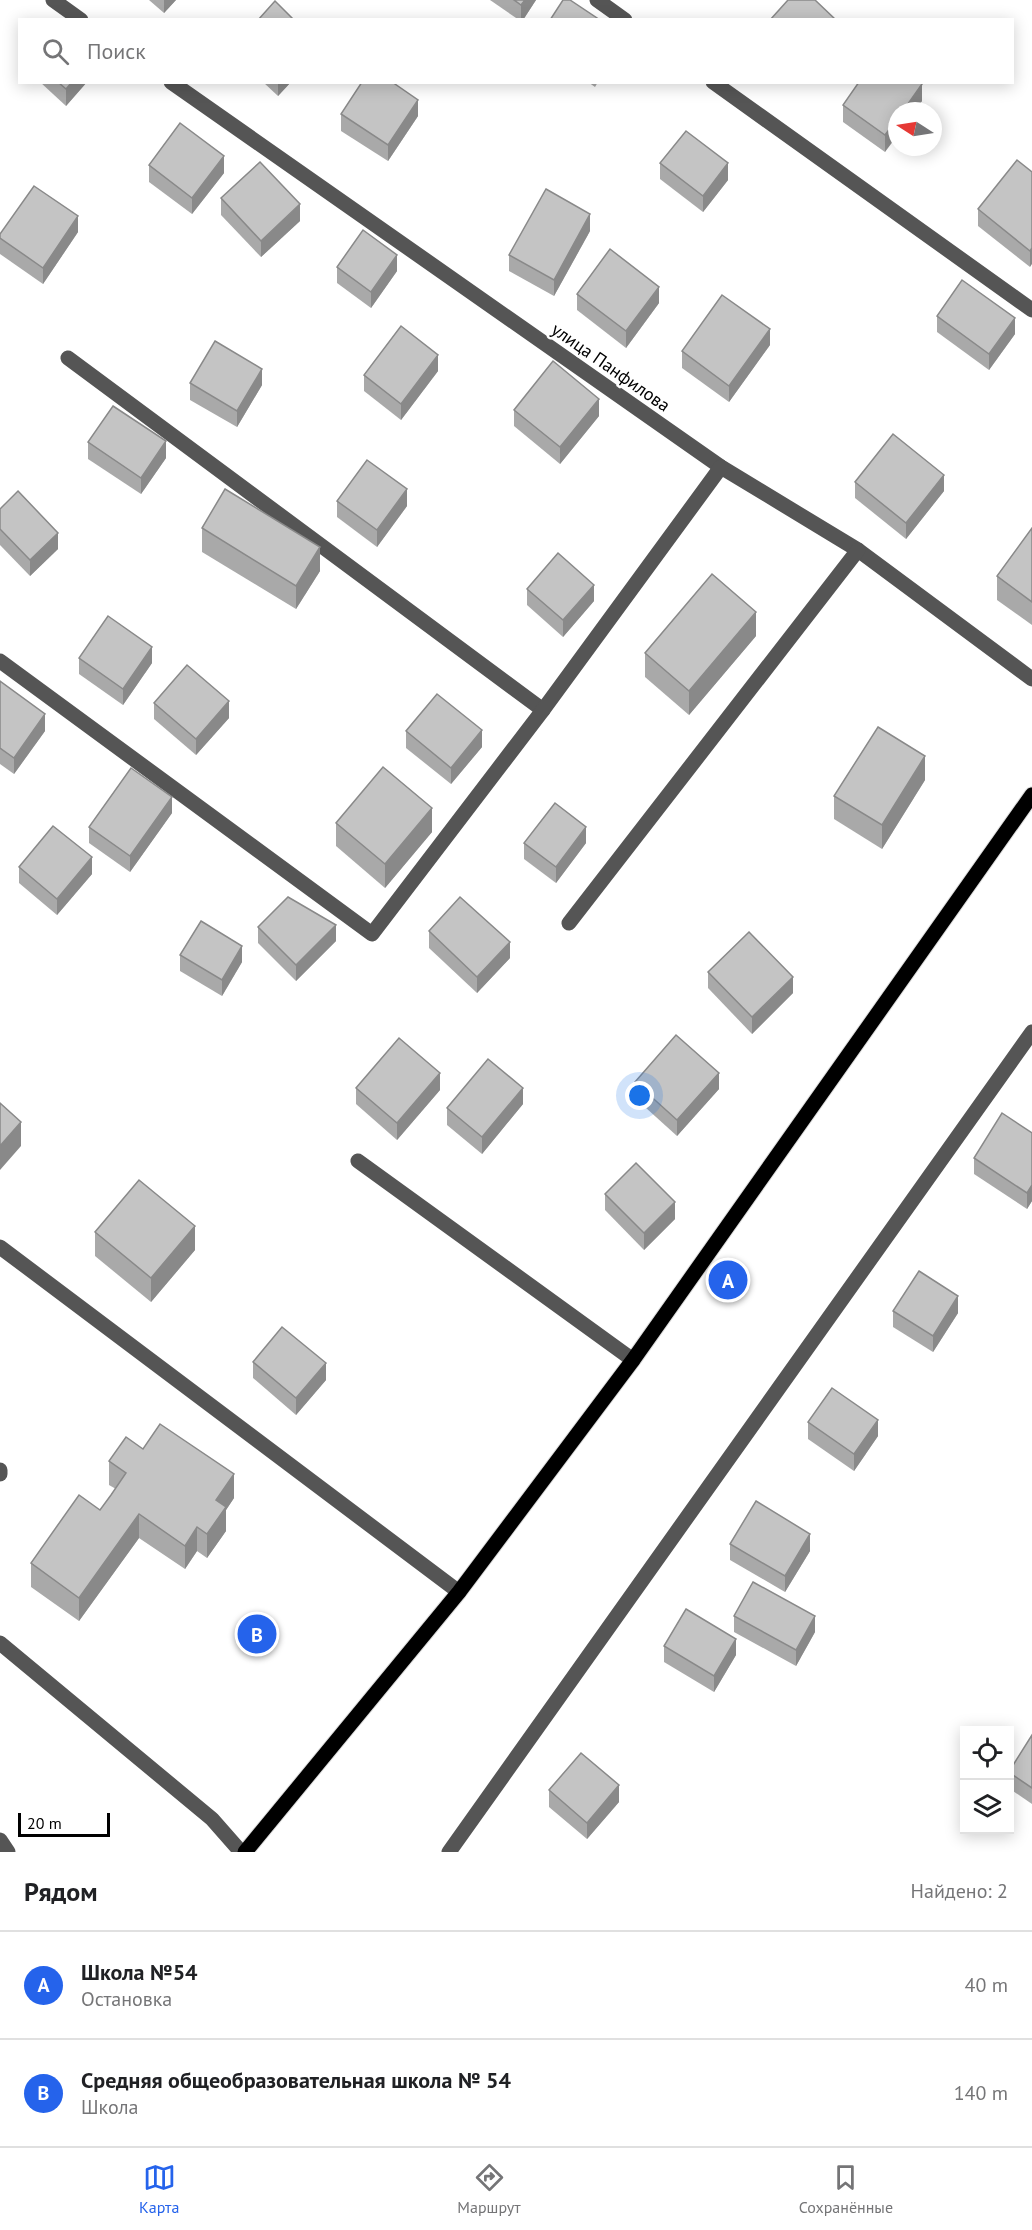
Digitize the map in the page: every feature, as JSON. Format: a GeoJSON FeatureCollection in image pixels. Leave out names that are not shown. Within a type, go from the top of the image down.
{"type":"FeatureCollection","features":[{"type":"Feature","properties":{"kind":"main road"},"geometry":{"type":"LineString","coordinates":[[243,1852],[459,1592],[633,1360],[1032,795]]}},
{"type":"Feature","properties":{"kind":"street"},"geometry":{"type":"LineString","coordinates":[[53,0],[78,18]]}},
{"type":"Feature","properties":{"kind":"street"},"geometry":{"type":"LineString","coordinates":[[600,2],[622,18]]}},
{"type":"Feature","properties":{"kind":"street","name":"улица Панфилова"},"geometry":{"type":"LineString","coordinates":[[174,84],[721,467],[858,550],[1032,679]]}},
{"type":"Feature","properties":{"kind":"street"},"geometry":{"type":"LineString","coordinates":[[716,84],[1032,310]]}},
{"type":"Feature","properties":{"kind":"street"},"geometry":{"type":"LineString","coordinates":[[68,358],[543,710]]}},
{"type":"Feature","properties":{"kind":"street"},"geometry":{"type":"LineString","coordinates":[[0,661],[372,934],[543,710],[721,467]]}},
{"type":"Feature","properties":{"kind":"street"},"geometry":{"type":"LineString","coordinates":[[569,922],[858,550]]}},
{"type":"Feature","properties":{"kind":"street"},"geometry":{"type":"LineString","coordinates":[[449,1852],[1032,1032]]}},
{"type":"Feature","properties":{"kind":"street"},"geometry":{"type":"LineString","coordinates":[[358,1161],[633,1360]]}},
{"type":"Feature","properties":{"kind":"street"},"geometry":{"type":"LineString","coordinates":[[4,1256],[459,1592]]}},
{"type":"Feature","properties":{"kind":"street"},"geometry":{"type":"LineString","coordinates":[[0,1642],[212,1819],[243,1852]]}},
{"type":"Feature","properties":{"kind":"street"},"geometry":{"type":"LineString","coordinates":[[0,1840],[8,1852]]}},
{"type":"Feature","properties":{"kind":"building"},"geometry":{"type":"Polygon","coordinates":[[[514,0],[525,0],[521,5],[514,0]]]}},
{"type":"Feature","properties":{"kind":"building"},"geometry":{"type":"Polygon","coordinates":[[[563,0],[570,0],[597,18],[551,18],[563,0]]]}},
{"type":"Feature","properties":{"kind":"building"},"geometry":{"type":"Polygon","coordinates":[[[788,0],[815,0],[834,18],[772,18],[788,0]]]}},
{"type":"Feature","properties":{"kind":"building"},"geometry":{"type":"Polygon","coordinates":[[[275,1],[292,18],[260,18],[275,1]]]}},
{"type":"Feature","properties":{"kind":"building"},"geometry":{"type":"Polygon","coordinates":[[[60,84],[70,84],[66,89],[60,84]]]}},
{"type":"Feature","properties":{"kind":"building"},"geometry":{"type":"Polygon","coordinates":[[[361,84],[395,84],[418,100],[388,145],[341,114],[361,84]]]}},
{"type":"Feature","properties":{"kind":"building"},"geometry":{"type":"Polygon","coordinates":[[[858,84],[922,84],[909,102],[888,102],[888,131],[885,135],[843,105],[858,84]]]}},
{"type":"Feature","properties":{"kind":"building"},"geometry":{"type":"Polygon","coordinates":[[[180,123],[224,156],[192,198],[149,165],[180,123]]]}},
{"type":"Feature","properties":{"kind":"building"},"geometry":{"type":"Polygon","coordinates":[[[686,131],[728,163],[703,196],[660,163],[686,131]]]}},
{"type":"Feature","properties":{"kind":"building"},"geometry":{"type":"Polygon","coordinates":[[[1017,160],[1032,172],[1032,248],[1030,251],[978,209],[1017,160]]]}},
{"type":"Feature","properties":{"kind":"building"},"geometry":{"type":"Polygon","coordinates":[[[260,162],[300,204],[261,241],[221,198],[260,162]]]}},
{"type":"Feature","properties":{"kind":"building"},"geometry":{"type":"Polygon","coordinates":[[[34,186],[78,216],[43,268],[0,238],[0,234],[34,186]]]}},
{"type":"Feature","properties":{"kind":"building"},"geometry":{"type":"Polygon","coordinates":[[[546,189],[590,214],[554,280],[509,255],[546,189]]]}},
{"type":"Feature","properties":{"kind":"building"},"geometry":{"type":"Polygon","coordinates":[[[363,230],[397,255],[371,292],[337,267],[363,230]]]}},
{"type":"Feature","properties":{"kind":"building"},"geometry":{"type":"Polygon","coordinates":[[[610,249],[659,287],[626,331],[577,294],[610,249]]]}},
{"type":"Feature","properties":{"kind":"building"},"geometry":{"type":"Polygon","coordinates":[[[962,280],[1015,318],[989,354],[937,316],[962,280]]]}},
{"type":"Feature","properties":{"kind":"building"},"geometry":{"type":"Polygon","coordinates":[[[722,295],[770,329],[729,386],[682,351],[722,295]]]}},
{"type":"Feature","properties":{"kind":"building"},"geometry":{"type":"Polygon","coordinates":[[[401,326],[438,355],[401,404],[364,375],[401,326]]]}},
{"type":"Feature","properties":{"kind":"building"},"geometry":{"type":"Polygon","coordinates":[[[215,341],[262,369],[237,411],[190,383],[215,341]]]}},
{"type":"Feature","properties":{"kind":"building"},"geometry":{"type":"Polygon","coordinates":[[[553,361],[599,399],[560,447],[514,410],[553,361]]]}},
{"type":"Feature","properties":{"kind":"building"},"geometry":{"type":"Polygon","coordinates":[[[113,406],[166,441],[141,478],[88,442],[113,406]]]}},
{"type":"Feature","properties":{"kind":"building"},"geometry":{"type":"Polygon","coordinates":[[[893,434],[944,475],[906,523],[855,482],[893,434]]]}},
{"type":"Feature","properties":{"kind":"building"},"geometry":{"type":"Polygon","coordinates":[[[367,460],[407,489],[377,530],[337,501],[367,460]]]}},
{"type":"Feature","properties":{"kind":"building"},"geometry":{"type":"Polygon","coordinates":[[[225,489],[320,547],[296,586],[202,528],[225,489]]]}},
{"type":"Feature","properties":{"kind":"building"},"geometry":{"type":"Polygon","coordinates":[[[18,491],[58,533],[30,560],[0,529],[0,509],[18,491]]]}},
{"type":"Feature","properties":{"kind":"building"},"geometry":{"type":"Polygon","coordinates":[[[1032,528],[1032,602],[997,576],[1032,528]]]}},
{"type":"Feature","properties":{"kind":"building"},"geometry":{"type":"Polygon","coordinates":[[[558,553],[594,585],[563,620],[527,589],[558,553]]]}},
{"type":"Feature","properties":{"kind":"building"},"geometry":{"type":"Polygon","coordinates":[[[712,574],[756,612],[689,691],[645,653],[712,574]]]}},
{"type":"Feature","properties":{"kind":"building"},"geometry":{"type":"Polygon","coordinates":[[[108,616],[152,647],[123,689],[79,658],[108,616]]]}},
{"type":"Feature","properties":{"kind":"building"},"geometry":{"type":"Polygon","coordinates":[[[187,665],[229,701],[196,739],[154,703],[187,665]]]}},
{"type":"Feature","properties":{"kind":"building"},"geometry":{"type":"Polygon","coordinates":[[[0,681],[45,714],[14,758],[0,748],[0,681]]]}},
{"type":"Feature","properties":{"kind":"building"},"geometry":{"type":"Polygon","coordinates":[[[437,694],[482,730],[451,768],[406,731],[437,694]]]}},
{"type":"Feature","properties":{"kind":"building"},"geometry":{"type":"Polygon","coordinates":[[[878,727],[925,756],[882,825],[834,796],[878,727]]]}},
{"type":"Feature","properties":{"kind":"building"},"geometry":{"type":"Polygon","coordinates":[[[383,767],[432,808],[385,864],[336,823],[383,767]]]}},
{"type":"Feature","properties":{"kind":"building"},"geometry":{"type":"Polygon","coordinates":[[[131,768],[172,797],[130,856],[89,827],[131,768]]]}},
{"type":"Feature","properties":{"kind":"building"},"geometry":{"type":"Polygon","coordinates":[[[555,803],[586,827],[556,867],[524,843],[555,803]]]}},
{"type":"Feature","properties":{"kind":"building"},"geometry":{"type":"Polygon","coordinates":[[[53,826],[92,857],[57,899],[19,867],[53,826]]]}},
{"type":"Feature","properties":{"kind":"building"},"geometry":{"type":"Polygon","coordinates":[[[288,897],[336,925],[296,965],[258,927],[288,897]]]}},
{"type":"Feature","properties":{"kind":"building"},"geometry":{"type":"Polygon","coordinates":[[[460,897],[510,942],[477,977],[429,931],[460,897]]]}},
{"type":"Feature","properties":{"kind":"building"},"geometry":{"type":"Polygon","coordinates":[[[201,921],[242,946],[222,980],[180,955],[201,921]]]}},
{"type":"Feature","properties":{"kind":"building"},"geometry":{"type":"Polygon","coordinates":[[[749,932],[793,977],[752,1017],[708,972],[749,932]]]}},
{"type":"Feature","properties":{"kind":"building"},"geometry":{"type":"Polygon","coordinates":[[[676,1035],[719,1073],[677,1120],[635,1082],[676,1035]]]}},
{"type":"Feature","properties":{"kind":"building"},"geometry":{"type":"Polygon","coordinates":[[[399,1038],[440,1073],[397,1123],[356,1088],[399,1038]]]}},
{"type":"Feature","properties":{"kind":"building"},"geometry":{"type":"Polygon","coordinates":[[[488,1059],[523,1088],[482,1137],[447,1108],[488,1059]]]}},
{"type":"Feature","properties":{"kind":"building"},"geometry":{"type":"Polygon","coordinates":[[[0,1103],[21,1122],[0,1146],[0,1103]]]}},
{"type":"Feature","properties":{"kind":"building"},"geometry":{"type":"Polygon","coordinates":[[[1002,1113],[1032,1133],[1032,1185],[1027,1193],[974,1158],[1002,1113]]]}},
{"type":"Feature","properties":{"kind":"building"},"geometry":{"type":"Polygon","coordinates":[[[636,1163],[675,1202],[644,1233],[605,1194],[636,1163]]]}},
{"type":"Feature","properties":{"kind":"building"},"geometry":{"type":"Polygon","coordinates":[[[139,1180],[195,1226],[151,1278],[95,1232],[139,1180]]]}},
{"type":"Feature","properties":{"kind":"building"},"geometry":{"type":"Polygon","coordinates":[[[919,1271],[958,1296],[933,1336],[893,1311],[919,1271]]]}},
{"type":"Feature","properties":{"kind":"building"},"geometry":{"type":"Polygon","coordinates":[[[282,1327],[326,1363],[296,1398],[253,1362],[282,1327]]]}},
{"type":"Feature","properties":{"kind":"building"},"geometry":{"type":"Polygon","coordinates":[[[832,1388],[878,1420],[854,1454],[808,1422],[832,1388]]]}},
{"type":"Feature","properties":{"kind":"building"},"geometry":{"type":"Polygon","coordinates":[[[160,1424],[234,1474],[216,1500],[226,1507],[207,1534],[197,1527],[185,1546],[139,1514],[79,1598],[31,1563],[79,1495],[100,1510],[126,1473],[109,1461],[126,1437],[143,1449],[160,1424]]]}},
{"type":"Feature","properties":{"kind":"building"},"geometry":{"type":"Polygon","coordinates":[[[756,1501],[810,1534],[785,1576],[730,1544],[756,1501]]]}},
{"type":"Feature","properties":{"kind":"building"},"geometry":{"type":"Polygon","coordinates":[[[753,1582],[815,1616],[796,1650],[734,1616],[753,1582]]]}},
{"type":"Feature","properties":{"kind":"building"},"geometry":{"type":"Polygon","coordinates":[[[686,1609],[736,1639],[714,1676],[664,1646],[686,1609]]]}},
{"type":"Feature","properties":{"kind":"building"},"geometry":{"type":"Polygon","coordinates":[[[1032,1735],[1032,1788],[1014,1776],[1014,1764],[1032,1735]]]}},
{"type":"Feature","properties":{"kind":"building"},"geometry":{"type":"Polygon","coordinates":[[[581,1753],[619,1785],[587,1823],[549,1790],[581,1753]]]}},
{"type":"Feature","properties":{"kind":"place","name":"Школа №54"},"geometry":{"type":"Point","coordinates":[728,1280]}},
{"type":"Feature","properties":{"kind":"place","name":"Средняя общеобразовательная школа № 54"},"geometry":{"type":"Point","coordinates":[257,1634]}}]}
